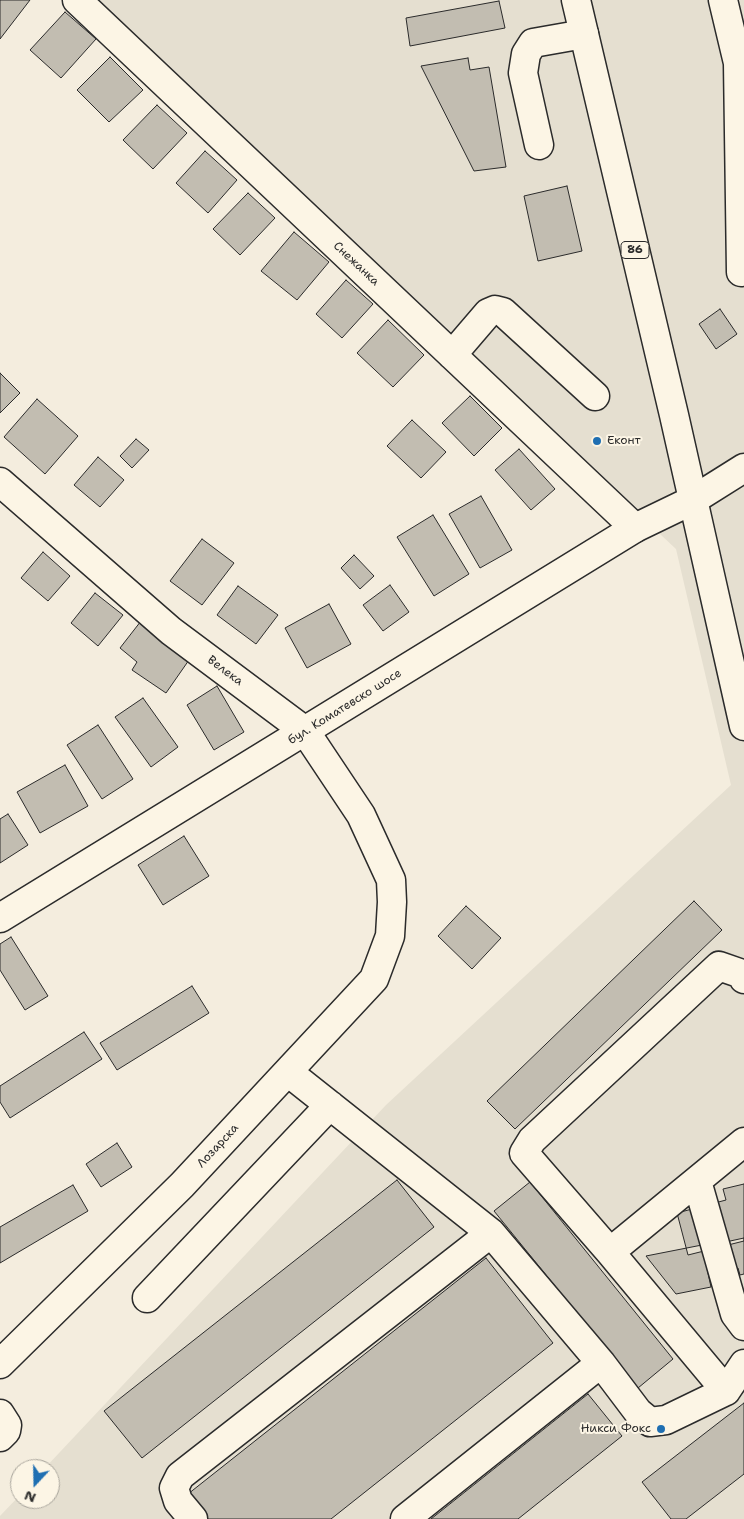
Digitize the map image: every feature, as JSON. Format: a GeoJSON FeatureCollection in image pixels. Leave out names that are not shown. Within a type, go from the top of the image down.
{"type":"FeatureCollection","features":[{"type":"Feature","properties":{"kind":"street","name":"Снежанка"},"geometry":{"type":"LineString","coordinates":[[77,0],[635,528]]}},
{"type":"Feature","properties":{"kind":"street","name":"86"},"geometry":{"type":"LineString","coordinates":[[576,0],[744,726]]}},
{"type":"Feature","properties":{"kind":"street"},"geometry":{"type":"LineString","coordinates":[[723,0],[738,62],[741,272]]}},
{"type":"Feature","properties":{"kind":"street"},"geometry":{"type":"LineString","coordinates":[[539,145],[523,73],[526,54],[533,43],[584,34]]}},
{"type":"Feature","properties":{"kind":"street"},"geometry":{"type":"LineString","coordinates":[[452,355],[488,314],[495,310],[503,312],[595,396]]}},
{"type":"Feature","properties":{"kind":"street","name":"бул. Коматевско шосе"},"geometry":{"type":"LineString","coordinates":[[0,918],[635,528],[693,500],[744,468]]}},
{"type":"Feature","properties":{"kind":"street","name":"Велека"},"geometry":{"type":"LineString","coordinates":[[0,482],[171,631],[305,731],[361,816],[391,880],[392,902]]}},
{"type":"Feature","properties":{"kind":"street","name":"Лозарска"},"geometry":{"type":"LineString","coordinates":[[0,1364],[182,1186],[374,978],[390,936],[392,902]]}},
{"type":"Feature","properties":{"kind":"street"},"geometry":{"type":"LineString","coordinates":[[726,1391],[610,1252],[524,1153],[532,1140],[719,966],[742,974],[744,979]]}},
{"type":"Feature","properties":{"kind":"street"},"geometry":{"type":"LineString","coordinates":[[288,1072],[491,1233],[601,1363],[638,1412],[650,1422],[666,1420],[726,1391],[744,1364]]}},
{"type":"Feature","properties":{"kind":"street"},"geometry":{"type":"LineString","coordinates":[[147,1298],[330,1105]]}},
{"type":"Feature","properties":{"kind":"street"},"geometry":{"type":"LineString","coordinates":[[610,1252],[744,1142]]}},
{"type":"Feature","properties":{"kind":"street"},"geometry":{"type":"LineString","coordinates":[[697,1181],[735,1314],[744,1326]]}},
{"type":"Feature","properties":{"kind":"street"},"geometry":{"type":"LineString","coordinates":[[193,1519],[178,1501],[174,1488],[180,1476],[491,1233]]}},
{"type":"Feature","properties":{"kind":"street"},"geometry":{"type":"LineString","coordinates":[[405,1519],[601,1363]]}},
{"type":"Feature","properties":{"kind":"street"},"geometry":{"type":"LineString","coordinates":[[0,1414],[8,1425],[6,1431],[0,1437]]}},
{"type":"Feature","properties":{"kind":"shaded area"},"geometry":{"type":"Polygon","coordinates":[[[96,0],[744,0],[744,1519],[0,1519],[0,1516],[10,1506],[10,1509],[60,1509],[60,1459],[53,1459],[386,1105],[731,785],[676,549],[358,252],[96,0]]]}},
{"type":"Feature","properties":{"kind":"building"},"geometry":{"type":"Polygon","coordinates":[[[0,0],[30,0],[0,39],[0,0]]]}},
{"type":"Feature","properties":{"kind":"building"},"geometry":{"type":"Polygon","coordinates":[[[499,1],[505,28],[410,46],[406,18],[499,1]]]}},
{"type":"Feature","properties":{"kind":"building"},"geometry":{"type":"Polygon","coordinates":[[[65,12],[96,39],[61,78],[30,50],[65,12]]]}},
{"type":"Feature","properties":{"kind":"building"},"geometry":{"type":"Polygon","coordinates":[[[110,57],[143,90],[109,122],[77,90],[110,57]]]}},
{"type":"Feature","properties":{"kind":"building"},"geometry":{"type":"Polygon","coordinates":[[[468,58],[470,70],[489,67],[506,167],[474,171],[421,66],[468,58]]]}},
{"type":"Feature","properties":{"kind":"building"},"geometry":{"type":"Polygon","coordinates":[[[157,105],[187,133],[153,169],[123,140],[157,105]]]}},
{"type":"Feature","properties":{"kind":"building"},"geometry":{"type":"Polygon","coordinates":[[[205,151],[237,180],[208,213],[176,183],[205,151]]]}},
{"type":"Feature","properties":{"kind":"building"},"geometry":{"type":"Polygon","coordinates":[[[567,186],[582,251],[538,261],[524,196],[567,186]]]}},
{"type":"Feature","properties":{"kind":"building"},"geometry":{"type":"Polygon","coordinates":[[[248,193],[275,218],[240,255],[213,229],[248,193]]]}},
{"type":"Feature","properties":{"kind":"building"},"geometry":{"type":"Polygon","coordinates":[[[294,232],[329,262],[297,300],[261,271],[294,232]]]}},
{"type":"Feature","properties":{"kind":"building"},"geometry":{"type":"Polygon","coordinates":[[[346,280],[373,304],[342,338],[316,314],[346,280]]]}},
{"type":"Feature","properties":{"kind":"building"},"geometry":{"type":"Polygon","coordinates":[[[720,309],[737,334],[716,349],[699,324],[720,309]]]}},
{"type":"Feature","properties":{"kind":"building"},"geometry":{"type":"Polygon","coordinates":[[[388,320],[424,355],[393,387],[357,353],[388,320]]]}},
{"type":"Feature","properties":{"kind":"building"},"geometry":{"type":"Polygon","coordinates":[[[0,373],[20,393],[0,413],[0,373]]]}},
{"type":"Feature","properties":{"kind":"building"},"geometry":{"type":"Polygon","coordinates":[[[470,396],[502,428],[474,456],[442,423],[470,396]]]}},
{"type":"Feature","properties":{"kind":"building"},"geometry":{"type":"Polygon","coordinates":[[[37,399],[78,436],[45,474],[4,437],[37,399]]]}},
{"type":"Feature","properties":{"kind":"building"},"geometry":{"type":"Polygon","coordinates":[[[412,420],[446,452],[421,478],[387,446],[412,420]]]}},
{"type":"Feature","properties":{"kind":"building"},"geometry":{"type":"Polygon","coordinates":[[[136,439],[149,450],[132,468],[120,456],[136,439]]]}},
{"type":"Feature","properties":{"kind":"building"},"geometry":{"type":"Polygon","coordinates":[[[519,449],[555,489],[531,510],[495,470],[519,449]]]}},
{"type":"Feature","properties":{"kind":"building"},"geometry":{"type":"Polygon","coordinates":[[[98,457],[124,480],[100,507],[74,485],[98,457]]]}},
{"type":"Feature","properties":{"kind":"building"},"geometry":{"type":"Polygon","coordinates":[[[481,496],[512,550],[480,568],[449,514],[481,496]]]}},
{"type":"Feature","properties":{"kind":"building"},"geometry":{"type":"Polygon","coordinates":[[[433,515],[469,574],[434,596],[397,537],[433,515]]]}},
{"type":"Feature","properties":{"kind":"building"},"geometry":{"type":"Polygon","coordinates":[[[202,539],[234,563],[202,605],[170,581],[202,539]]]}},
{"type":"Feature","properties":{"kind":"building"},"geometry":{"type":"Polygon","coordinates":[[[43,552],[70,576],[48,601],[21,578],[43,552]]]}},
{"type":"Feature","properties":{"kind":"building"},"geometry":{"type":"Polygon","coordinates":[[[354,555],[374,576],[360,589],[341,568],[354,555]]]}},
{"type":"Feature","properties":{"kind":"building"},"geometry":{"type":"Polygon","coordinates":[[[390,585],[409,612],[383,631],[363,605],[390,585]]]}},
{"type":"Feature","properties":{"kind":"building"},"geometry":{"type":"Polygon","coordinates":[[[238,586],[278,615],[256,644],[217,615],[238,586]]]}},
{"type":"Feature","properties":{"kind":"building"},"geometry":{"type":"Polygon","coordinates":[[[95,593],[123,615],[98,646],[71,623],[95,593]]]}},
{"type":"Feature","properties":{"kind":"building"},"geometry":{"type":"Polygon","coordinates":[[[329,604],[351,644],[307,668],[285,628],[329,604]]]}},
{"type":"Feature","properties":{"kind":"building"},"geometry":{"type":"Polygon","coordinates":[[[141,621],[166,641],[164,643],[189,660],[166,693],[132,670],[137,662],[120,648],[141,621]]]}},
{"type":"Feature","properties":{"kind":"building"},"geometry":{"type":"Polygon","coordinates":[[[217,686],[244,732],[214,750],[187,705],[217,686]]]}},
{"type":"Feature","properties":{"kind":"building"},"geometry":{"type":"Polygon","coordinates":[[[143,698],[178,747],[151,767],[115,717],[143,698]]]}},
{"type":"Feature","properties":{"kind":"building"},"geometry":{"type":"Polygon","coordinates":[[[98,725],[133,779],[102,799],[67,745],[98,725]]]}},
{"type":"Feature","properties":{"kind":"building"},"geometry":{"type":"Polygon","coordinates":[[[65,765],[88,806],[40,833],[17,792],[65,765]]]}},
{"type":"Feature","properties":{"kind":"building"},"geometry":{"type":"Polygon","coordinates":[[[8,814],[28,845],[0,863],[0,819],[8,814]]]}},
{"type":"Feature","properties":{"kind":"building"},"geometry":{"type":"Polygon","coordinates":[[[184,836],[209,876],[163,905],[138,865],[184,836]]]}},
{"type":"Feature","properties":{"kind":"building"},"geometry":{"type":"Polygon","coordinates":[[[694,901],[722,930],[515,1129],[487,1101],[694,901]]]}},
{"type":"Feature","properties":{"kind":"building"},"geometry":{"type":"Polygon","coordinates":[[[466,906],[501,938],[472,969],[438,936],[466,906]]]}},
{"type":"Feature","properties":{"kind":"building"},"geometry":{"type":"Polygon","coordinates":[[[11,937],[48,996],[25,1010],[0,970],[0,944],[11,937]]]}},
{"type":"Feature","properties":{"kind":"building"},"geometry":{"type":"Polygon","coordinates":[[[192,986],[209,1013],[117,1070],[100,1043],[192,986]]]}},
{"type":"Feature","properties":{"kind":"building"},"geometry":{"type":"Polygon","coordinates":[[[84,1032],[102,1059],[10,1118],[0,1102],[0,1086],[84,1032]]]}},
{"type":"Feature","properties":{"kind":"building"},"geometry":{"type":"Polygon","coordinates":[[[117,1143],[132,1167],[101,1187],[86,1164],[117,1143]]]}},
{"type":"Feature","properties":{"kind":"building"},"geometry":{"type":"Polygon","coordinates":[[[397,1180],[434,1227],[142,1458],[104,1411],[397,1180]]]}},
{"type":"Feature","properties":{"kind":"building"},"geometry":{"type":"Polygon","coordinates":[[[530,1182],[673,1359],[638,1388],[494,1211],[530,1182]]]}},
{"type":"Feature","properties":{"kind":"building"},"geometry":{"type":"Polygon","coordinates":[[[744,1184],[744,1241],[688,1255],[677,1213],[726,1200],[723,1189],[744,1184]]]}},
{"type":"Feature","properties":{"kind":"building"},"geometry":{"type":"Polygon","coordinates":[[[73,1185],[88,1211],[0,1263],[0,1227],[73,1185]]]}},
{"type":"Feature","properties":{"kind":"building"},"geometry":{"type":"Polygon","coordinates":[[[744,1238],[744,1274],[740,1275],[738,1268],[728,1271],[721,1243],[744,1238]]]}},
{"type":"Feature","properties":{"kind":"building"},"geometry":{"type":"Polygon","coordinates":[[[702,1245],[711,1287],[676,1294],[646,1256],[702,1245]]]}},
{"type":"Feature","properties":{"kind":"building"},"geometry":{"type":"Polygon","coordinates":[[[486,1258],[553,1343],[331,1519],[208,1519],[188,1494],[486,1258]]]}},
{"type":"Feature","properties":{"kind":"building"},"geometry":{"type":"Polygon","coordinates":[[[588,1394],[622,1436],[518,1519],[431,1519],[588,1394]]]}},
{"type":"Feature","properties":{"kind":"building"},"geometry":{"type":"Polygon","coordinates":[[[744,1403],[744,1474],[686,1519],[671,1519],[642,1482],[744,1403]]]}},
{"type":"Feature","properties":{"kind":"place","name":"Еконт"},"geometry":{"type":"Point","coordinates":[597,441]}},
{"type":"Feature","properties":{"kind":"place","name":"Никси Фокс"},"geometry":{"type":"Point","coordinates":[661,1429]}}]}
